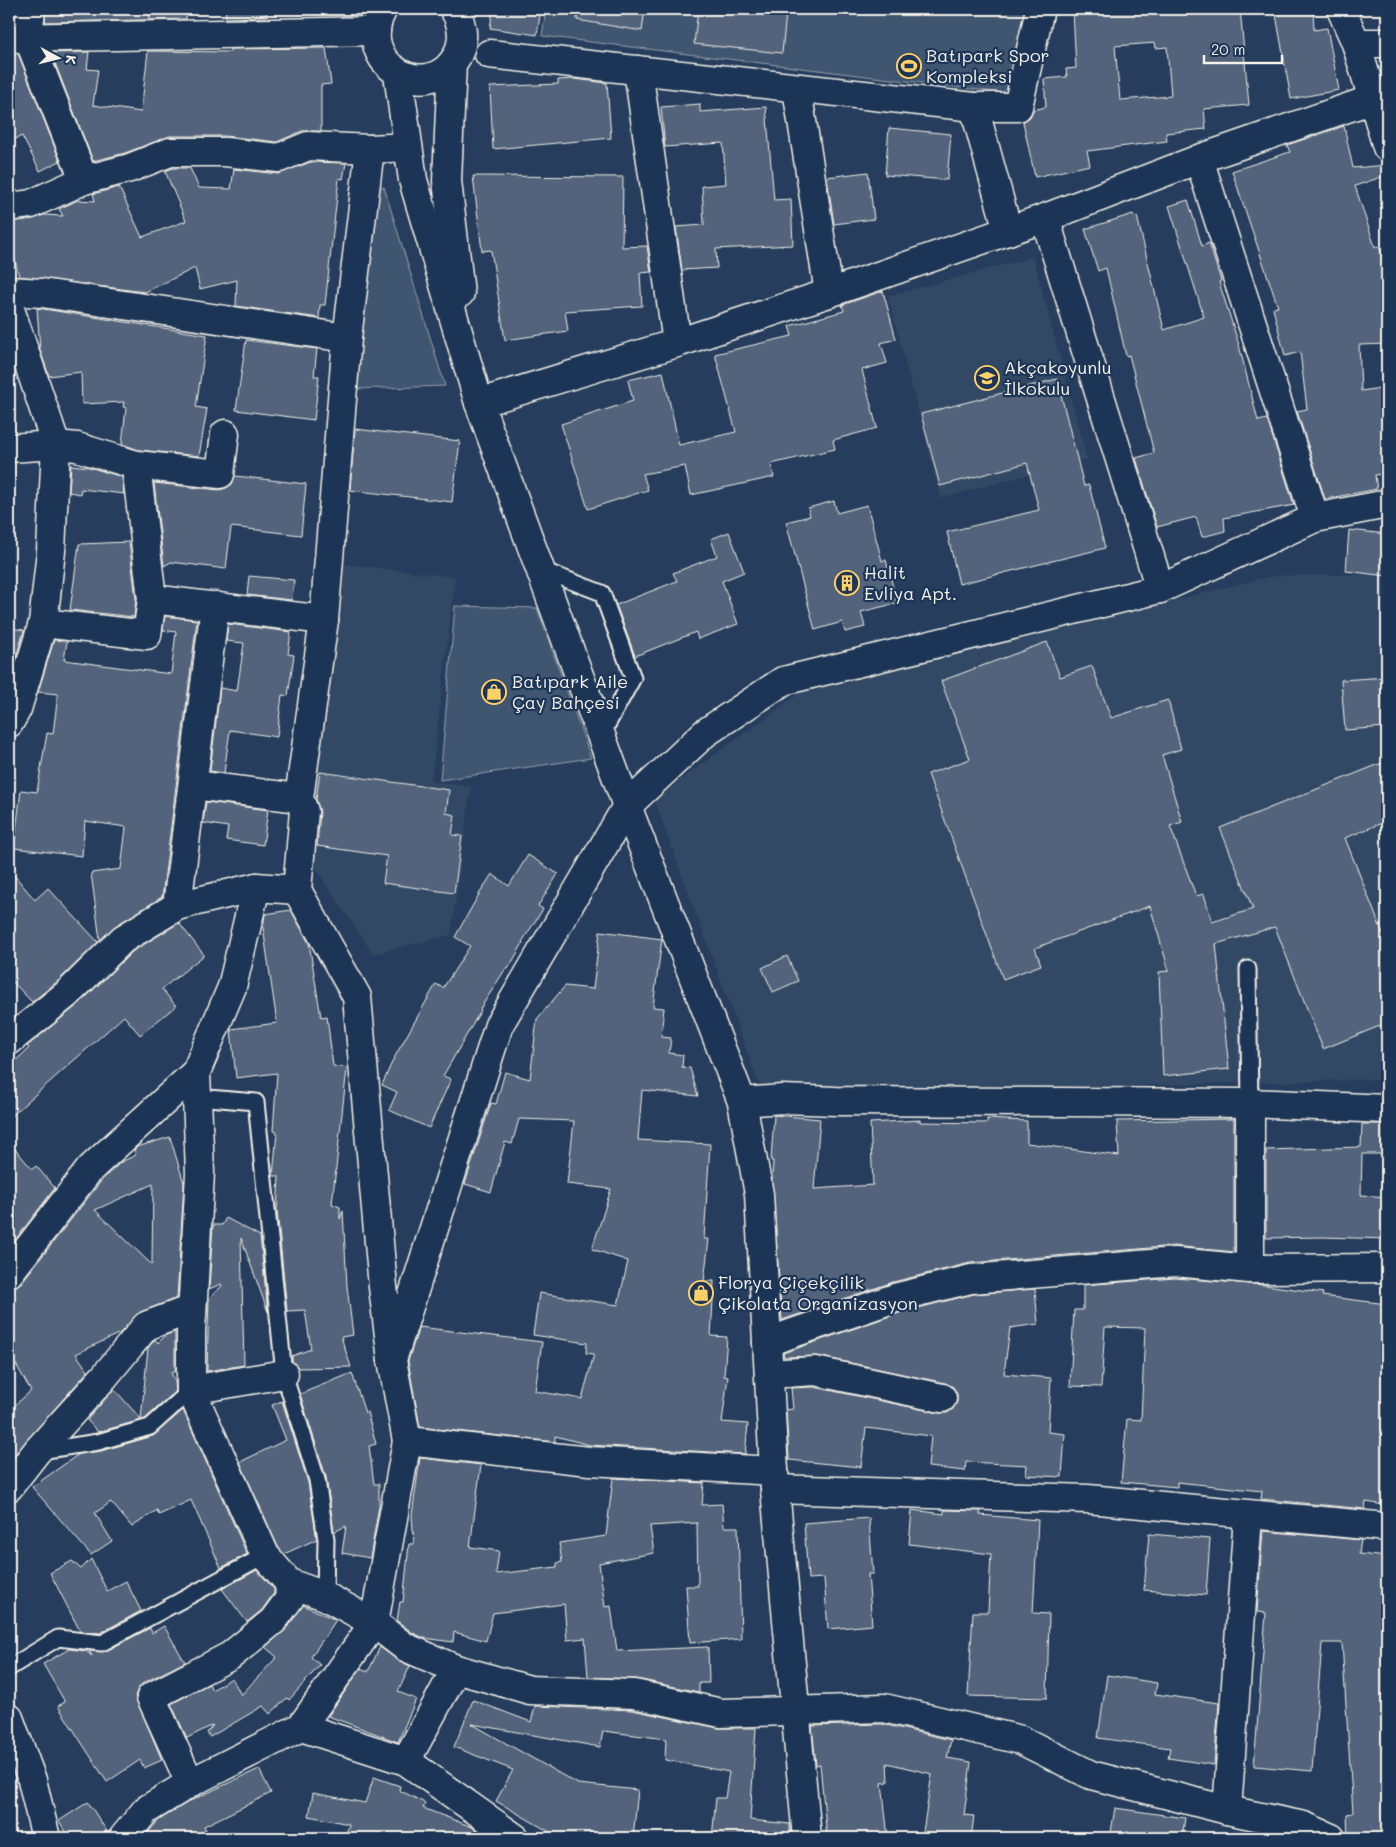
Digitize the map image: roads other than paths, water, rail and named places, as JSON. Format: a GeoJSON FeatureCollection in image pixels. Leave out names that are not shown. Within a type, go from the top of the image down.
{"type":"FeatureCollection","features":[{"type":"Feature","properties":{"kind":"street"},"geometry":{"type":"LineString","coordinates":[[31,9],[18,37],[84,180]]}},
{"type":"Feature","properties":{"kind":"street"},"geometry":{"type":"LineString","coordinates":[[489,54],[797,89],[974,107],[1018,108],[1040,9]]}},
{"type":"Feature","properties":{"kind":"street"},"geometry":{"type":"LineString","coordinates":[[1341,9],[1356,43],[1387,147]]}},
{"type":"Feature","properties":{"kind":"street"},"geometry":{"type":"LineString","coordinates":[[18,37],[377,18],[378,52],[386,64],[398,74],[412,78],[427,78],[440,73],[452,63],[460,50],[463,36],[460,13]]}},
{"type":"Feature","properties":{"kind":"street"},"geometry":{"type":"LineString","coordinates":[[1356,43],[1387,43]]}},
{"type":"Feature","properties":{"kind":"street"},"geometry":{"type":"LineString","coordinates":[[452,63],[447,181],[461,304],[479,403]]}},
{"type":"Feature","properties":{"kind":"street"},"geometry":{"type":"LineString","coordinates":[[638,70],[677,343]]}},
{"type":"Feature","properties":{"kind":"street"},"geometry":{"type":"LineString","coordinates":[[398,74],[413,180],[479,403],[542,570],[626,806],[742,1102],[759,1194],[775,1480],[808,1838]]}},
{"type":"Feature","properties":{"kind":"street"},"geometry":{"type":"LineString","coordinates":[[797,89],[829,293]]}},
{"type":"Feature","properties":{"kind":"street"},"geometry":{"type":"LineString","coordinates":[[479,403],[677,343],[829,293],[1045,218],[1199,159],[1373,99]]}},
{"type":"Feature","properties":{"kind":"street"},"geometry":{"type":"LineString","coordinates":[[974,107],[1008,231]]}},
{"type":"Feature","properties":{"kind":"street"},"geometry":{"type":"LineString","coordinates":[[9,207],[32,204],[84,180],[130,168],[170,152],[224,152],[279,158],[308,146],[370,149],[408,147]]}},
{"type":"Feature","properties":{"kind":"street"},"geometry":{"type":"LineString","coordinates":[[123,1838],[146,1810],[190,1783],[301,1727],[374,1623],[407,1441],[392,1360],[383,1288],[357,997],[298,890],[293,806],[324,620],[347,338],[370,149]]}},
{"type":"Feature","properties":{"kind":"street"},"geometry":{"type":"LineString","coordinates":[[1199,159],[1315,518]]}},
{"type":"Feature","properties":{"kind":"street"},"geometry":{"type":"LineString","coordinates":[[1045,218],[1160,589]]}},
{"type":"Feature","properties":{"kind":"street"},"geometry":{"type":"LineString","coordinates":[[9,291],[42,293],[187,316],[347,338]]}},
{"type":"Feature","properties":{"kind":"street"},"geometry":{"type":"LineString","coordinates":[[9,306],[56,445],[51,551],[43,623],[17,710],[9,723]]}},
{"type":"Feature","properties":{"kind":"street"},"geometry":{"type":"LineString","coordinates":[[9,448],[56,445],[77,446],[136,466],[220,474],[225,434]]}},
{"type":"Feature","properties":{"kind":"street"},"geometry":{"type":"LineString","coordinates":[[43,623],[147,636],[152,599],[136,466]]}},
{"type":"Feature","properties":{"kind":"street"},"geometry":{"type":"LineString","coordinates":[[392,1360],[499,1025],[626,806],[705,733],[783,681],[1160,589],[1315,518],[1387,504]]}},
{"type":"Feature","properties":{"kind":"street"},"geometry":{"type":"LineString","coordinates":[[152,599],[324,620]]}},
{"type":"Feature","properties":{"kind":"street"},"geometry":{"type":"LineString","coordinates":[[177,906],[194,784],[215,606]]}},
{"type":"Feature","properties":{"kind":"street"},"geometry":{"type":"LineString","coordinates":[[194,784],[293,806]]}},
{"type":"Feature","properties":{"kind":"street"},"geometry":{"type":"LineString","coordinates":[[9,1041],[68,993],[123,939],[177,906],[256,887],[298,890]]}},
{"type":"Feature","properties":{"kind":"street"},"geometry":{"type":"LineString","coordinates":[[256,887],[232,987],[196,1084],[200,1173],[192,1309],[191,1390],[265,1555],[289,1583],[325,1596],[374,1623],[405,1647],[456,1669],[530,1690],[634,1694],[721,1713],[796,1713],[884,1708],[960,1724],[1021,1740],[1091,1775],[1227,1810],[1304,1826],[1332,1838]]}},
{"type":"Feature","properties":{"kind":"street"},"geometry":{"type":"LineString","coordinates":[[9,1273],[90,1169],[196,1084]]}},
{"type":"Feature","properties":{"kind":"street"},"geometry":{"type":"LineString","coordinates":[[742,1102],[782,1099],[846,1102],[1250,1103],[1387,1109]]}},
{"type":"Feature","properties":{"kind":"street"},"geometry":{"type":"LineString","coordinates":[[1250,1103],[1250,1269]]}},
{"type":"Feature","properties":{"kind":"street"},"geometry":{"type":"LineString","coordinates":[[767,1342],[898,1297],[971,1279],[1175,1262],[1250,1269],[1387,1268]]}},
{"type":"Feature","properties":{"kind":"street"},"geometry":{"type":"LineString","coordinates":[[9,1487],[37,1451],[104,1378],[146,1326],[192,1309]]}},
{"type":"Feature","properties":{"kind":"street"},"geometry":{"type":"LineString","coordinates":[[769,1374],[815,1371],[942,1398]]}},
{"type":"Feature","properties":{"kind":"street"},"geometry":{"type":"LineString","coordinates":[[191,1390],[284,1374]]}},
{"type":"Feature","properties":{"kind":"street"},"geometry":{"type":"LineString","coordinates":[[407,1441],[775,1480],[1088,1499],[1248,1516],[1387,1527]]}},
{"type":"Feature","properties":{"kind":"street"},"geometry":{"type":"LineString","coordinates":[[1227,1810],[1248,1516]]}},
{"type":"Feature","properties":{"kind":"street"},"geometry":{"type":"LineString","coordinates":[[190,1783],[151,1697],[230,1656],[273,1621],[290,1598],[289,1583]]}},
{"type":"Feature","properties":{"kind":"street"},"geometry":{"type":"LineString","coordinates":[[406,1761],[456,1669]]}},
{"type":"Feature","properties":{"kind":"street"},"geometry":{"type":"LineString","coordinates":[[9,1718],[32,1780],[46,1838]]}},
{"type":"Feature","properties":{"kind":"street"},"geometry":{"type":"LineString","coordinates":[[301,1727],[406,1761],[515,1838]]}},
{"type":"Feature","properties":{"kind":"lane"},"geometry":{"type":"LineString","coordinates":[[542,570],[602,593],[633,678],[601,736]]}},
{"type":"Feature","properties":{"kind":"lane"},"geometry":{"type":"LineString","coordinates":[[1248,969],[1250,1103]]}},
{"type":"Feature","properties":{"kind":"lane"},"geometry":{"type":"LineString","coordinates":[[196,1084],[256,1102],[284,1374],[317,1480],[326,1539],[325,1596]]}},
{"type":"Feature","properties":{"kind":"lane"},"geometry":{"type":"LineString","coordinates":[[37,1451],[98,1442],[150,1427],[191,1390]]}},
{"type":"Feature","properties":{"kind":"lane"},"geometry":{"type":"LineString","coordinates":[[9,1668],[58,1638],[102,1643],[265,1555]]}},
{"type":"Feature","properties":{"kind":"place","name":"Batıpark Spor Kompleksi"},"geometry":{"type":"Point","coordinates":[909,66]}},
{"type":"Feature","properties":{"kind":"place","name":"Akçakoyunlu İlkokulu"},"geometry":{"type":"Point","coordinates":[987,378]}},
{"type":"Feature","properties":{"kind":"place","name":"Halit Evliya Apt."},"geometry":{"type":"Point","coordinates":[847,583]}},
{"type":"Feature","properties":{"kind":"place","name":"Batıpark Aile Çay Bahçesi"},"geometry":{"type":"Point","coordinates":[494,692]}},
{"type":"Feature","properties":{"kind":"place","name":"Florya Çiçekçilik Çikolata Organizasyon"},"geometry":{"type":"Point","coordinates":[701,1293]}}]}
